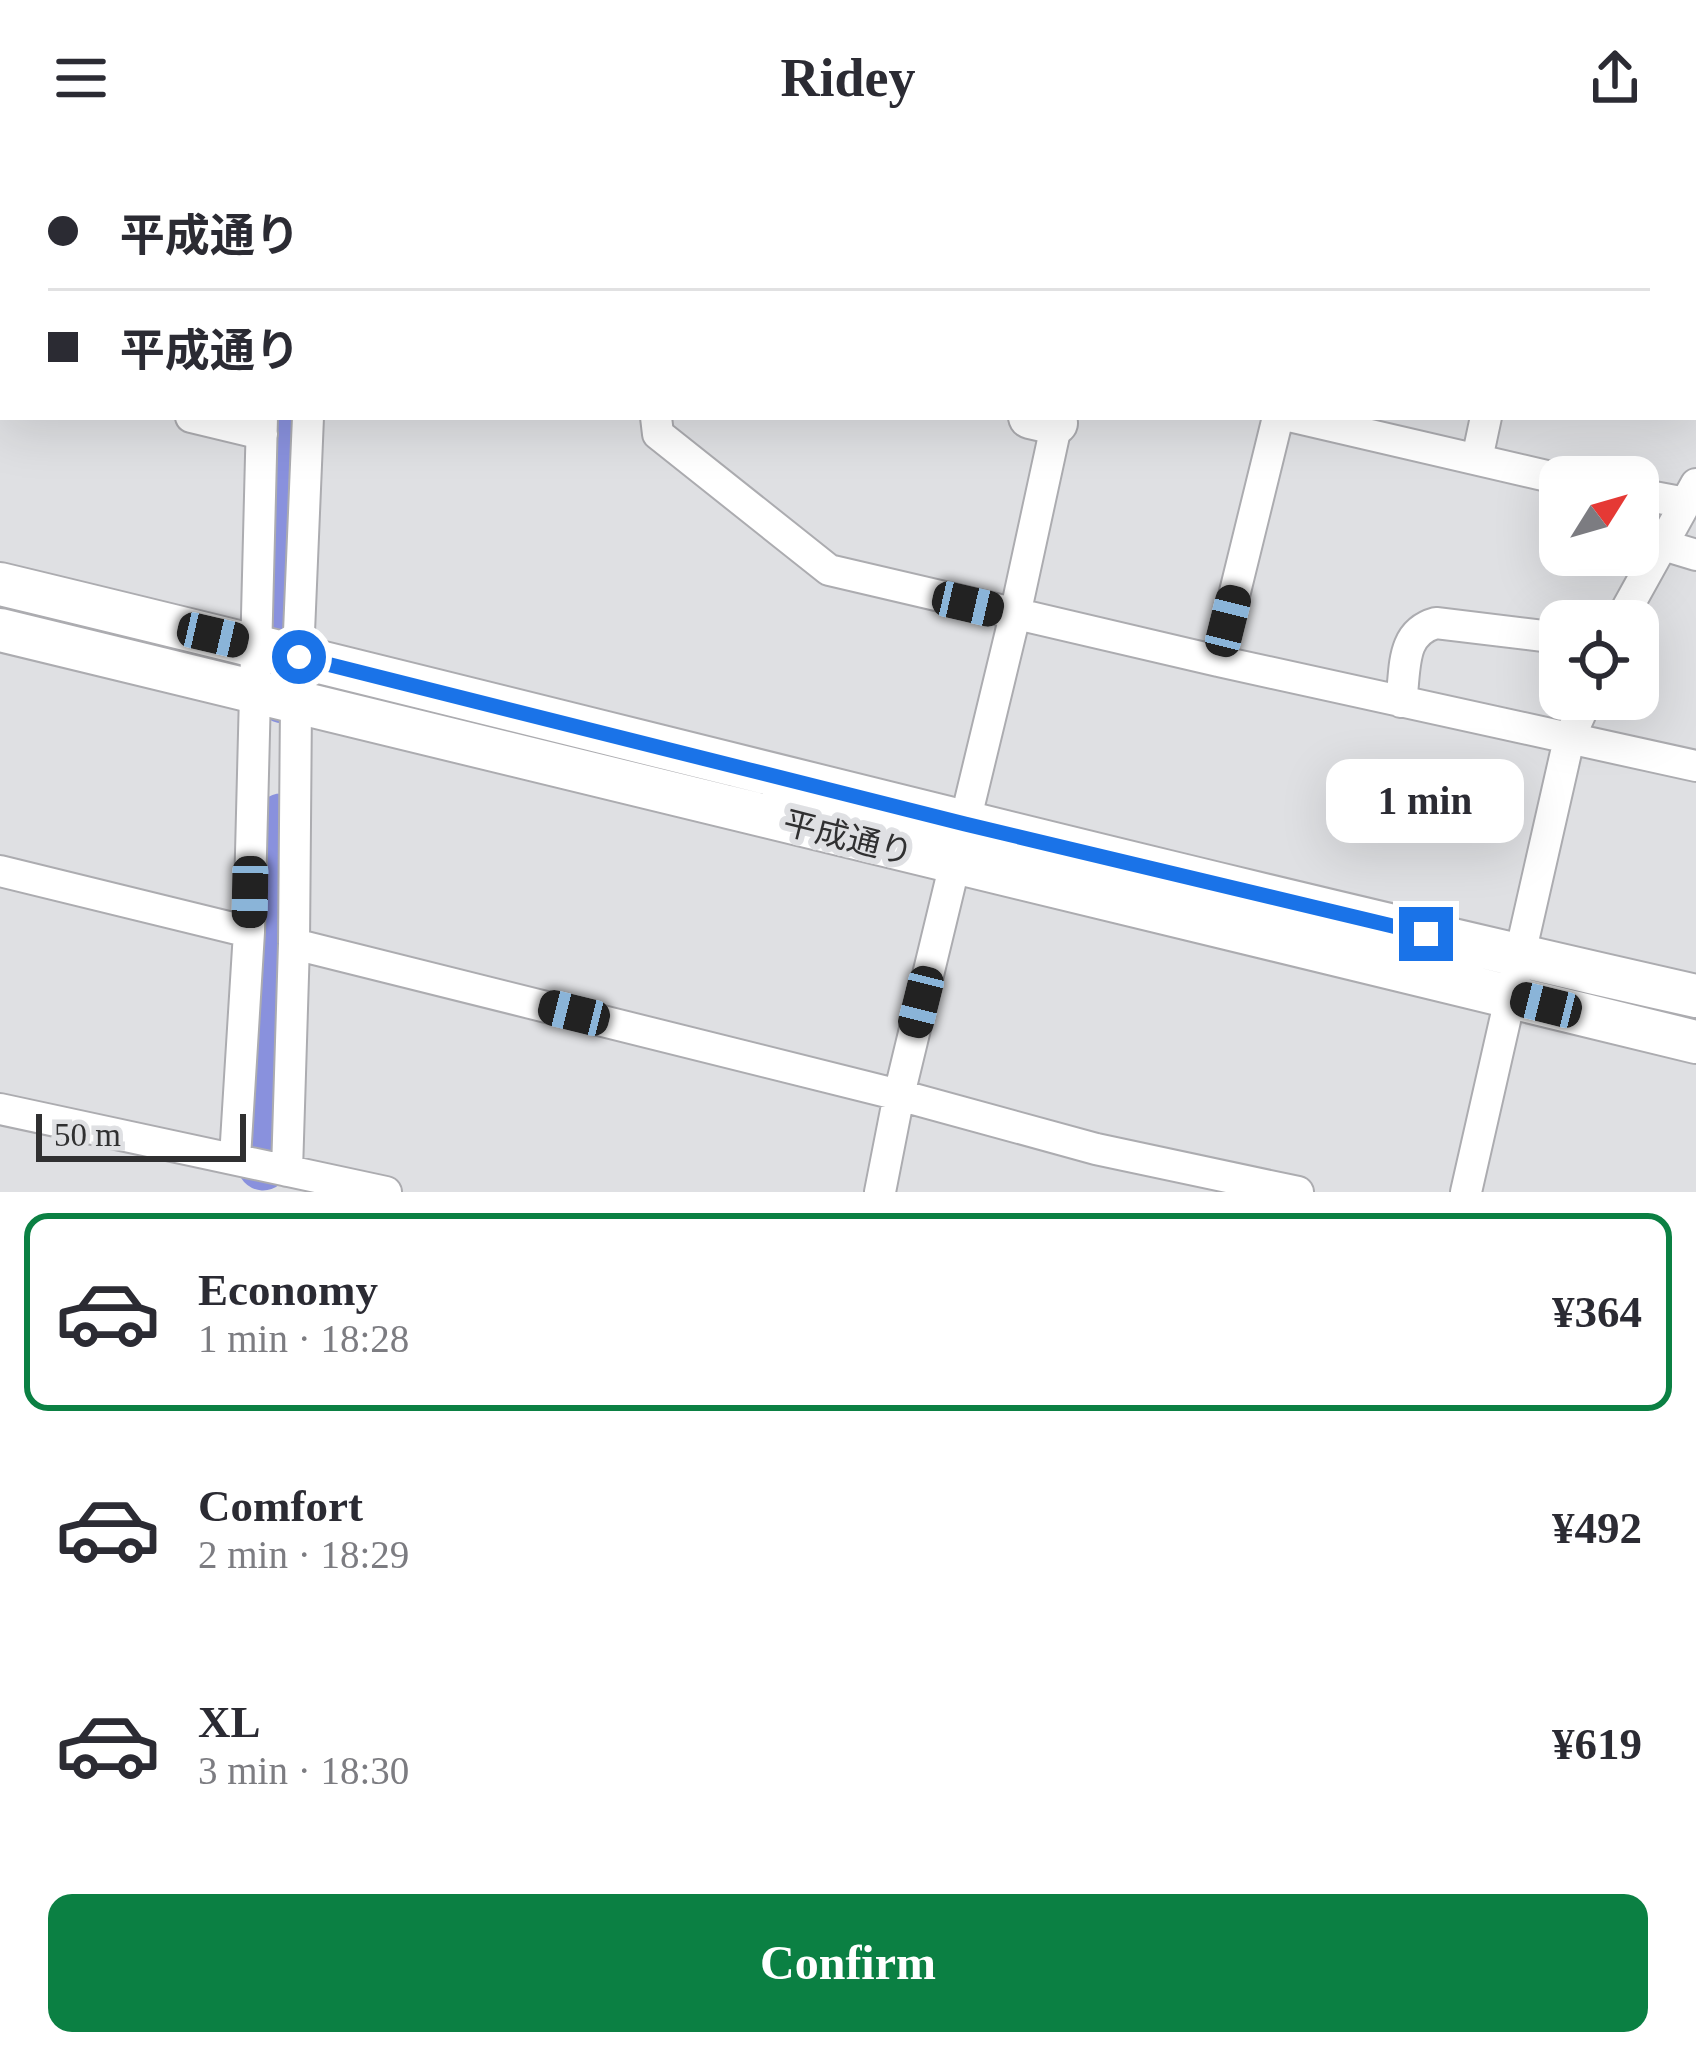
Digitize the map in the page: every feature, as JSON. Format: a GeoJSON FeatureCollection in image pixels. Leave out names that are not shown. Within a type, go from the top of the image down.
{"type":"FeatureCollection","features":[{"type":"Feature","properties":{"kind":"street"},"geometry":{"type":"LineString","coordinates":[[217,420],[262,425],[249,932],[236,1158]]}},
{"type":"Feature","properties":{"kind":"street"},"geometry":{"type":"LineString","coordinates":[[287,1171],[296,704],[308,420]]}},
{"type":"Feature","properties":{"kind":"street"},"geometry":{"type":"LineString","coordinates":[[656,420],[658,434],[829,570],[1696,766]]}},
{"type":"Feature","properties":{"kind":"street"},"geometry":{"type":"LineString","coordinates":[[880,1192],[899,1094],[1015,615],[1048,420]]}},
{"type":"Feature","properties":{"kind":"street"},"geometry":{"type":"LineString","coordinates":[[1218,661],[1277,420]]}},
{"type":"Feature","properties":{"kind":"street"},"geometry":{"type":"LineString","coordinates":[[1306,420],[1539,474]]}},
{"type":"Feature","properties":{"kind":"street"},"geometry":{"type":"LineString","coordinates":[[1477,459],[1485,420]]}},
{"type":"Feature","properties":{"kind":"street"},"geometry":{"type":"LineString","coordinates":[[1632,600],[1691,494],[1659,494]]}},
{"type":"Feature","properties":{"kind":"street"},"geometry":{"type":"LineString","coordinates":[[1663,545],[1696,555]]}},
{"type":"Feature","properties":{"kind":"street","name":"平成通り"},"geometry":{"type":"LineString","coordinates":[[0,584],[256,645],[960,844]]}},
{"type":"Feature","properties":{"kind":"street"},"geometry":{"type":"LineString","coordinates":[[1401,702],[1411,638],[1420,627],[1436,623],[1539,635]]}},
{"type":"Feature","properties":{"kind":"street","name":"平成通り"},"geometry":{"type":"LineString","coordinates":[[0,630],[296,704],[960,844],[1513,976],[1696,1042]]}},
{"type":"Feature","properties":{"kind":"street"},"geometry":{"type":"LineString","coordinates":[[1466,1192],[1569,739],[1578,720]]}},
{"type":"Feature","properties":{"kind":"street"},"geometry":{"type":"LineString","coordinates":[[0,871],[249,932]]}},
{"type":"Feature","properties":{"kind":"street"},"geometry":{"type":"LineString","coordinates":[[294,944],[899,1094],[1096,1149],[1298,1192]]}},
{"type":"Feature","properties":{"kind":"street","name":"平成通り"},"geometry":{"type":"LineString","coordinates":[[1513,976],[1696,996]]}},
{"type":"Feature","properties":{"kind":"street"},"geometry":{"type":"LineString","coordinates":[[0,1109],[386,1192]]}},
{"type":"Feature","properties":{"kind":"waterway"},"geometry":{"type":"LineString","coordinates":[[283,698],[290,420]]}},
{"type":"Feature","properties":{"kind":"waterway"},"geometry":{"type":"LineString","coordinates":[[263,1165],[281,819]]}},
{"type":"Feature","properties":{"kind":"route"},"geometry":{"type":"LineString","coordinates":[[299,657],[1426,934]]}}]}
